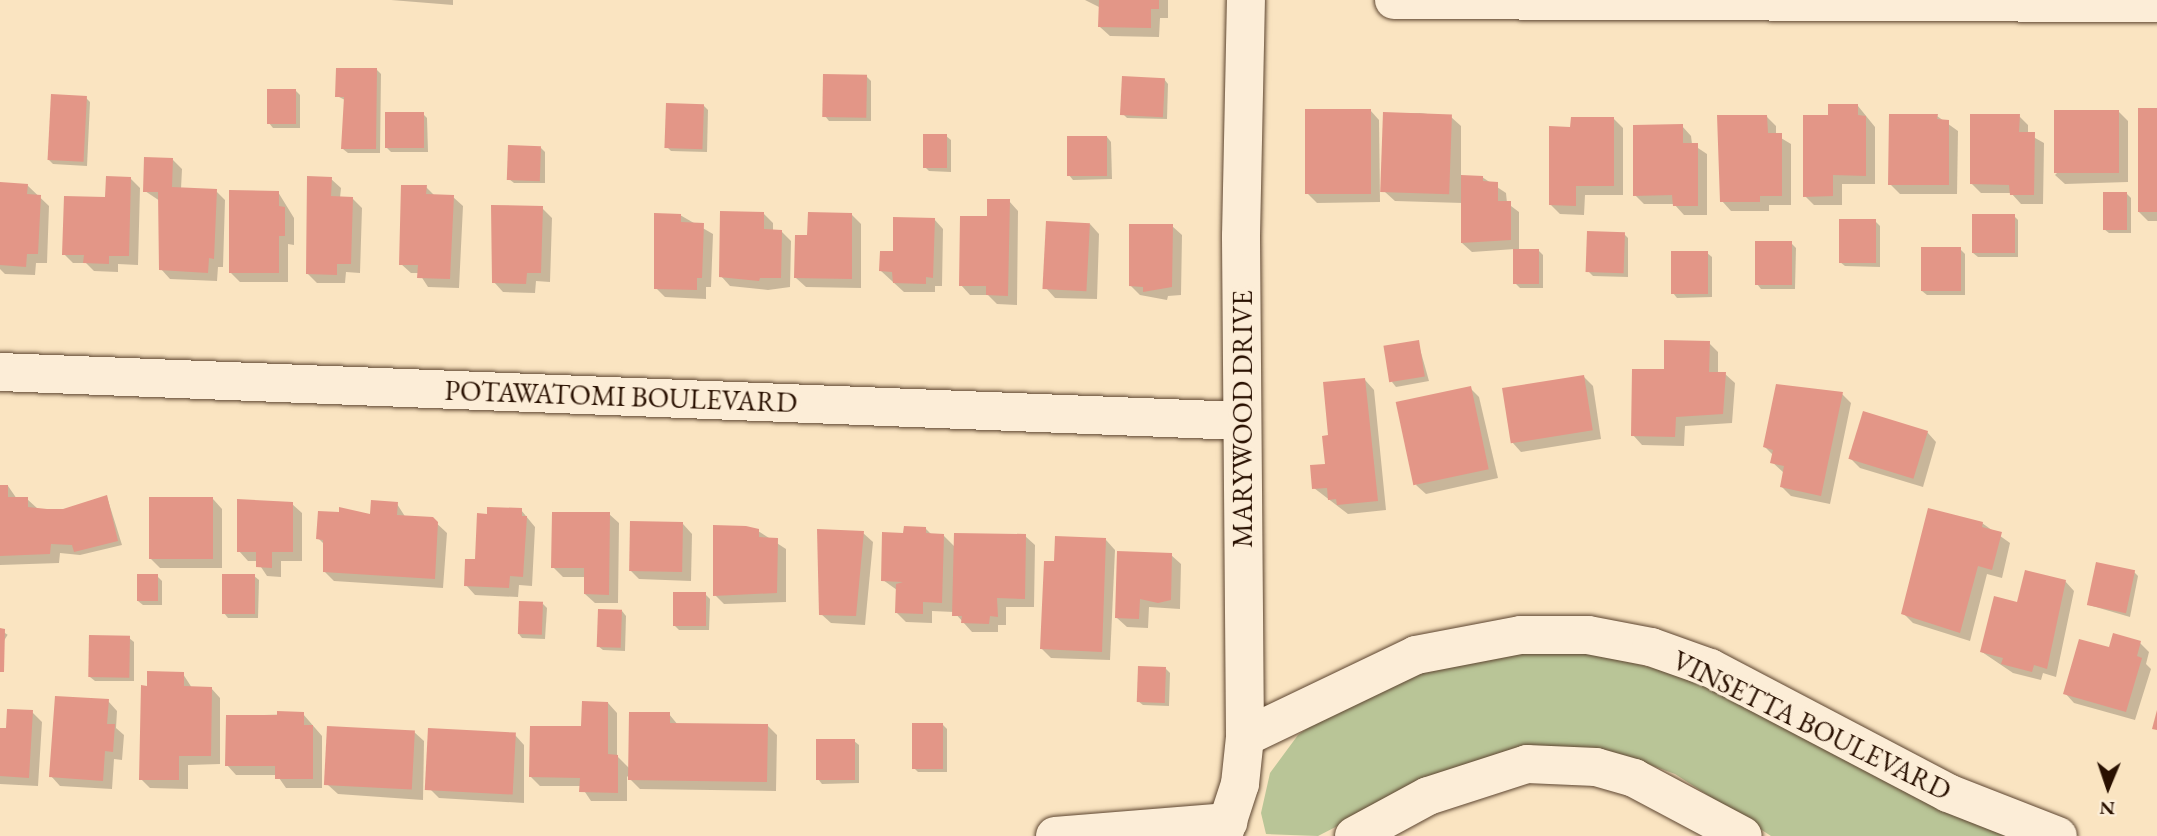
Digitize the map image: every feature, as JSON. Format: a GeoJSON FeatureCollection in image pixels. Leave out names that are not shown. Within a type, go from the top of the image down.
{"type":"FeatureCollection","features":[{"type":"Feature","properties":{"kind":"street","name":"MARYWOOD DRIVE"},"geometry":{"type":"LineString","coordinates":[[1226,829],[1240,784],[1245,737],[1242,421],[1246,0]]}},
{"type":"Feature","properties":{"kind":"street"},"geometry":{"type":"LineString","coordinates":[[1394,0],[2157,3]]}},
{"type":"Feature","properties":{"kind":"street","name":"POTAWATOMI BOULEVARD"},"geometry":{"type":"LineString","coordinates":[[0,372],[1242,421]]}},
{"type":"Feature","properties":{"kind":"street","name":"VINSETTA BOULEVARD"},"geometry":{"type":"LineString","coordinates":[[1245,737],[1416,654],[1521,635],[1588,635],[1651,648],[1710,668],[1948,793],[2058,836]]}},
{"type":"Feature","properties":{"kind":"street"},"geometry":{"type":"LineString","coordinates":[[1354,836],[1428,796],[1527,764],[1596,767],[1634,778],[1743,836]]}},
{"type":"Feature","properties":{"kind":"street"},"geometry":{"type":"LineString","coordinates":[[1055,836],[1226,829]]}},
{"type":"Feature","properties":{"kind":"green space"},"geometry":{"type":"Polygon","coordinates":[[[1498,654],[1595,654],[1687,676],[2007,836],[1771,836],[1675,774],[1623,755],[1427,780],[1318,836],[1266,834],[1261,813],[1270,773],[1298,735],[1319,720],[1429,670],[1498,654]]]}},
{"type":"Feature","properties":{"kind":"building"},"geometry":{"type":"Polygon","coordinates":[[[1099,0],[1159,0],[1159,9],[1151,9],[1151,28],[1098,27],[1099,0]]]}},
{"type":"Feature","properties":{"kind":"building"},"geometry":{"type":"Polygon","coordinates":[[[336,68],[377,68],[376,149],[341,149],[344,97],[335,97],[336,68]]]}},
{"type":"Feature","properties":{"kind":"building"},"geometry":{"type":"Polygon","coordinates":[[[823,74],[867,75],[866,118],[822,117],[823,74]]]}},
{"type":"Feature","properties":{"kind":"building"},"geometry":{"type":"Polygon","coordinates":[[[1122,76],[1165,78],[1163,117],[1120,115],[1122,76]]]}},
{"type":"Feature","properties":{"kind":"building"},"geometry":{"type":"Polygon","coordinates":[[[267,89],[296,89],[296,124],[267,124],[267,89]]]}},
{"type":"Feature","properties":{"kind":"building"},"geometry":{"type":"Polygon","coordinates":[[[51,94],[87,96],[83,162],[48,160],[51,94]]]}},
{"type":"Feature","properties":{"kind":"building"},"geometry":{"type":"Polygon","coordinates":[[[666,103],[704,104],[702,149],[664,148],[666,103]]]}},
{"type":"Feature","properties":{"kind":"building"},"geometry":{"type":"Polygon","coordinates":[[[1828,104],[1858,104],[1858,115],[1866,116],[1866,176],[1833,175],[1833,196],[1803,197],[1803,115],[1828,115],[1828,104]]]}},
{"type":"Feature","properties":{"kind":"building"},"geometry":{"type":"Polygon","coordinates":[[[2138,108],[2157,108],[2157,212],[2138,212],[2138,108]]]}},
{"type":"Feature","properties":{"kind":"building"},"geometry":{"type":"Polygon","coordinates":[[[1305,109],[1371,109],[1371,194],[1305,194],[1305,109]]]}},
{"type":"Feature","properties":{"kind":"building"},"geometry":{"type":"Polygon","coordinates":[[[2054,110],[2119,110],[2119,173],[2054,173],[2054,110]]]}},
{"type":"Feature","properties":{"kind":"building"},"geometry":{"type":"Polygon","coordinates":[[[385,112],[424,112],[424,148],[385,148],[385,112]]]}},
{"type":"Feature","properties":{"kind":"building"},"geometry":{"type":"Polygon","coordinates":[[[1383,112],[1452,114],[1449,194],[1380,192],[1383,112]]]}},
{"type":"Feature","properties":{"kind":"building"},"geometry":{"type":"Polygon","coordinates":[[[1889,114],[1938,114],[1937,119],[1949,120],[1949,185],[1888,185],[1889,114]]]}},
{"type":"Feature","properties":{"kind":"building"},"geometry":{"type":"Polygon","coordinates":[[[1970,114],[2020,114],[2019,132],[2035,132],[2034,195],[2010,195],[2009,185],[1970,184],[1970,114]]]}},
{"type":"Feature","properties":{"kind":"building"},"geometry":{"type":"Polygon","coordinates":[[[1717,115],[1767,115],[1768,133],[1782,133],[1782,196],[1760,196],[1760,202],[1720,202],[1717,115]]]}},
{"type":"Feature","properties":{"kind":"building"},"geometry":{"type":"Polygon","coordinates":[[[1571,117],[1614,117],[1614,186],[1576,186],[1576,206],[1549,205],[1549,126],[1570,127],[1571,117]]]}},
{"type":"Feature","properties":{"kind":"building"},"geometry":{"type":"Polygon","coordinates":[[[1683,124],[1683,143],[1698,143],[1698,206],[1673,206],[1672,195],[1633,196],[1633,125],[1683,124]]]}},
{"type":"Feature","properties":{"kind":"building"},"geometry":{"type":"Polygon","coordinates":[[[923,134],[947,134],[947,168],[923,168],[923,134]]]}},
{"type":"Feature","properties":{"kind":"building"},"geometry":{"type":"Polygon","coordinates":[[[1067,136],[1107,136],[1107,176],[1067,176],[1067,136]]]}},
{"type":"Feature","properties":{"kind":"building"},"geometry":{"type":"Polygon","coordinates":[[[508,145],[541,146],[540,181],[507,180],[508,145]]]}},
{"type":"Feature","properties":{"kind":"building"},"geometry":{"type":"Polygon","coordinates":[[[144,157],[173,158],[172,187],[217,189],[214,259],[209,258],[208,273],[159,270],[158,192],[143,192],[144,157]]]}},
{"type":"Feature","properties":{"kind":"building"},"geometry":{"type":"Polygon","coordinates":[[[1461,175],[1483,176],[1483,181],[1498,182],[1498,201],[1511,201],[1511,240],[1461,243],[1461,175]]]}},
{"type":"Feature","properties":{"kind":"building"},"geometry":{"type":"Polygon","coordinates":[[[106,176],[131,177],[129,256],[109,256],[109,264],[83,263],[84,255],[62,255],[64,196],[105,197],[106,176]]]}},
{"type":"Feature","properties":{"kind":"building"},"geometry":{"type":"Polygon","coordinates":[[[307,176],[332,177],[331,196],[353,197],[351,264],[337,264],[337,275],[306,274],[307,176]]]}},
{"type":"Feature","properties":{"kind":"building"},"geometry":{"type":"Polygon","coordinates":[[[0,182],[28,184],[27,194],[41,195],[38,254],[27,254],[26,267],[0,265],[0,182]]]}},
{"type":"Feature","properties":{"kind":"building"},"geometry":{"type":"Polygon","coordinates":[[[401,185],[427,185],[426,194],[454,195],[450,279],[417,278],[418,265],[399,265],[401,185]]]}},
{"type":"Feature","properties":{"kind":"building"},"geometry":{"type":"Polygon","coordinates":[[[229,190],[279,191],[279,206],[285,207],[285,236],[279,236],[279,273],[229,273],[229,190]]]}},
{"type":"Feature","properties":{"kind":"building"},"geometry":{"type":"Polygon","coordinates":[[[2103,192],[2127,192],[2127,230],[2103,230],[2103,192]]]}},
{"type":"Feature","properties":{"kind":"building"},"geometry":{"type":"Polygon","coordinates":[[[987,199],[1010,199],[1008,296],[986,295],[986,286],[959,286],[960,216],[987,216],[987,199]]]}},
{"type":"Feature","properties":{"kind":"building"},"geometry":{"type":"Polygon","coordinates":[[[491,205],[543,206],[541,273],[527,273],[526,284],[492,283],[491,205]]]}},
{"type":"Feature","properties":{"kind":"building"},"geometry":{"type":"Polygon","coordinates":[[[720,211],[764,212],[764,229],[782,230],[781,278],[760,278],[759,281],[719,277],[720,211]]]}},
{"type":"Feature","properties":{"kind":"building"},"geometry":{"type":"Polygon","coordinates":[[[808,212],[852,213],[852,279],[794,278],[795,235],[807,235],[808,212]]]}},
{"type":"Feature","properties":{"kind":"building"},"geometry":{"type":"Polygon","coordinates":[[[654,213],[681,214],[681,222],[704,223],[702,278],[697,278],[697,290],[654,289],[654,213]]]}},
{"type":"Feature","properties":{"kind":"building"},"geometry":{"type":"Polygon","coordinates":[[[1972,214],[2015,214],[2015,253],[1972,253],[1972,214]]]}},
{"type":"Feature","properties":{"kind":"building"},"geometry":{"type":"Polygon","coordinates":[[[893,217],[935,218],[933,278],[926,277],[926,284],[893,283],[892,272],[879,271],[880,251],[893,251],[893,217]]]}},
{"type":"Feature","properties":{"kind":"building"},"geometry":{"type":"Polygon","coordinates":[[[1839,219],[1876,219],[1876,263],[1839,263],[1839,219]]]}},
{"type":"Feature","properties":{"kind":"building"},"geometry":{"type":"Polygon","coordinates":[[[1046,221],[1090,223],[1086,291],[1042,289],[1046,221]]]}},
{"type":"Feature","properties":{"kind":"building"},"geometry":{"type":"Polygon","coordinates":[[[1129,224],[1173,224],[1172,287],[1143,292],[1143,287],[1129,286],[1129,224]]]}},
{"type":"Feature","properties":{"kind":"building"},"geometry":{"type":"Polygon","coordinates":[[[1587,231],[1625,232],[1624,273],[1586,272],[1587,231]]]}},
{"type":"Feature","properties":{"kind":"building"},"geometry":{"type":"Polygon","coordinates":[[[1755,241],[1792,241],[1792,285],[1755,285],[1755,241]]]}},
{"type":"Feature","properties":{"kind":"building"},"geometry":{"type":"Polygon","coordinates":[[[1921,247],[1961,247],[1961,291],[1921,291],[1921,247]]]}},
{"type":"Feature","properties":{"kind":"building"},"geometry":{"type":"Polygon","coordinates":[[[1513,249],[1539,249],[1539,284],[1513,284],[1513,249]]]}},
{"type":"Feature","properties":{"kind":"building"},"geometry":{"type":"Polygon","coordinates":[[[1671,251],[1708,251],[1708,294],[1671,294],[1671,251]]]}},
{"type":"Feature","properties":{"kind":"building"},"geometry":{"type":"Polygon","coordinates":[[[1419,340],[1425,377],[1389,382],[1383,346],[1419,340]]]}},
{"type":"Feature","properties":{"kind":"building"},"geometry":{"type":"Polygon","coordinates":[[[1664,340],[1710,341],[1709,372],[1726,372],[1723,414],[1676,417],[1675,437],[1631,436],[1632,369],[1664,369],[1664,340]]]}},
{"type":"Feature","properties":{"kind":"building"},"geometry":{"type":"Polygon","coordinates":[[[1584,375],[1593,430],[1511,443],[1502,388],[1584,375]]]}},
{"type":"Feature","properties":{"kind":"building"},"geometry":{"type":"Polygon","coordinates":[[[1365,378],[1378,501],[1337,505],[1336,499],[1328,500],[1327,488],[1312,489],[1310,465],[1325,464],[1322,436],[1328,435],[1323,382],[1365,378]]]}},
{"type":"Feature","properties":{"kind":"building"},"geometry":{"type":"Polygon","coordinates":[[[1776,384],[1843,392],[1821,496],[1780,487],[1784,466],[1770,463],[1773,450],[1763,447],[1776,384]]]}},
{"type":"Feature","properties":{"kind":"building"},"geometry":{"type":"Polygon","coordinates":[[[1471,386],[1489,469],[1413,485],[1396,402],[1471,386]]]}},
{"type":"Feature","properties":{"kind":"building"},"geometry":{"type":"Polygon","coordinates":[[[1863,411],[1928,431],[1913,479],[1848,459],[1863,411]]]}},
{"type":"Feature","properties":{"kind":"building"},"geometry":{"type":"Polygon","coordinates":[[[0,485],[8,485],[8,497],[28,497],[28,507],[47,509],[63,509],[107,495],[118,541],[74,552],[72,545],[51,544],[50,554],[0,556],[0,485]]]}},
{"type":"Feature","properties":{"kind":"building"},"geometry":{"type":"Polygon","coordinates":[[[149,497],[213,497],[213,559],[149,559],[149,497]]]}},
{"type":"Feature","properties":{"kind":"building"},"geometry":{"type":"Polygon","coordinates":[[[237,499],[293,502],[293,552],[272,552],[272,568],[256,567],[256,552],[237,552],[237,499]]]}},
{"type":"Feature","properties":{"kind":"building"},"geometry":{"type":"Polygon","coordinates":[[[371,500],[398,502],[397,515],[433,517],[438,522],[435,579],[323,572],[323,540],[316,539],[318,511],[339,512],[339,507],[370,514],[371,500]]]}},
{"type":"Feature","properties":{"kind":"building"},"geometry":{"type":"Polygon","coordinates":[[[487,507],[522,508],[522,516],[527,516],[523,577],[510,576],[509,588],[464,586],[465,559],[475,559],[477,513],[487,514],[487,507]]]}},
{"type":"Feature","properties":{"kind":"building"},"geometry":{"type":"Polygon","coordinates":[[[1928,508],[1983,522],[1982,527],[2002,532],[1992,570],[1978,566],[1960,633],[1901,614],[1928,508]]]}},
{"type":"Feature","properties":{"kind":"building"},"geometry":{"type":"Polygon","coordinates":[[[552,512],[610,512],[609,595],[584,594],[584,568],[551,568],[552,512]]]}},
{"type":"Feature","properties":{"kind":"building"},"geometry":{"type":"Polygon","coordinates":[[[630,521],[683,522],[682,572],[629,571],[630,521]]]}},
{"type":"Feature","properties":{"kind":"building"},"geometry":{"type":"Polygon","coordinates":[[[713,525],[746,526],[759,529],[759,537],[778,538],[777,593],[713,596],[713,525]]]}},
{"type":"Feature","properties":{"kind":"building"},"geometry":{"type":"Polygon","coordinates":[[[904,526],[926,527],[926,533],[944,534],[942,603],[923,602],[923,614],[895,613],[896,584],[903,582],[881,581],[882,532],[903,533],[904,526]]]}},
{"type":"Feature","properties":{"kind":"building"},"geometry":{"type":"Polygon","coordinates":[[[817,529],[864,531],[856,616],[819,615],[817,529]]]}},
{"type":"Feature","properties":{"kind":"building"},"geometry":{"type":"Polygon","coordinates":[[[954,533],[1026,534],[1025,599],[997,598],[998,617],[990,616],[989,624],[961,623],[962,616],[952,616],[954,533]]]}},
{"type":"Feature","properties":{"kind":"building"},"geometry":{"type":"Polygon","coordinates":[[[1055,536],[1106,538],[1102,652],[1040,649],[1044,561],[1054,561],[1055,536]]]}},
{"type":"Feature","properties":{"kind":"building"},"geometry":{"type":"Polygon","coordinates":[[[1117,551],[1172,553],[1171,600],[1158,603],[1140,599],[1139,619],[1115,618],[1117,551]]]}},
{"type":"Feature","properties":{"kind":"building"},"geometry":{"type":"Polygon","coordinates":[[[2096,562],[2135,570],[2126,613],[2087,605],[2096,562]]]}},
{"type":"Feature","properties":{"kind":"building"},"geometry":{"type":"Polygon","coordinates":[[[2025,570],[2066,580],[2047,669],[2034,665],[2032,672],[2001,664],[2003,658],[1980,652],[1994,596],[2017,602],[2025,570]]]}},
{"type":"Feature","properties":{"kind":"building"},"geometry":{"type":"Polygon","coordinates":[[[137,574],[158,574],[158,601],[137,601],[137,574]]]}},
{"type":"Feature","properties":{"kind":"building"},"geometry":{"type":"Polygon","coordinates":[[[222,574],[255,574],[255,614],[222,614],[222,574]]]}},
{"type":"Feature","properties":{"kind":"building"},"geometry":{"type":"Polygon","coordinates":[[[673,592],[706,592],[706,626],[673,626],[673,592]]]}},
{"type":"Feature","properties":{"kind":"building"},"geometry":{"type":"Polygon","coordinates":[[[519,601],[543,602],[542,635],[518,634],[519,601]]]}},
{"type":"Feature","properties":{"kind":"building"},"geometry":{"type":"Polygon","coordinates":[[[598,609],[622,610],[621,648],[597,647],[598,609]]]}},
{"type":"Feature","properties":{"kind":"building"},"geometry":{"type":"Polygon","coordinates":[[[0,628],[5,629],[4,672],[0,672],[0,628]]]}},
{"type":"Feature","properties":{"kind":"building"},"geometry":{"type":"Polygon","coordinates":[[[2113,633],[2141,641],[2137,656],[2142,658],[2126,712],[2063,694],[2079,639],[2109,647],[2113,633]]]}},
{"type":"Feature","properties":{"kind":"building"},"geometry":{"type":"Polygon","coordinates":[[[89,635],[130,636],[129,678],[88,677],[89,635]]]}},
{"type":"Feature","properties":{"kind":"building"},"geometry":{"type":"Polygon","coordinates":[[[1138,666],[1166,667],[1165,703],[1137,702],[1138,666]]]}},
{"type":"Feature","properties":{"kind":"building"},"geometry":{"type":"Polygon","coordinates":[[[147,671],[184,672],[184,686],[212,687],[211,756],[179,756],[179,780],[139,780],[141,685],[147,686],[147,671]]]}},
{"type":"Feature","properties":{"kind":"building"},"geometry":{"type":"Polygon","coordinates":[[[55,696],[109,699],[107,724],[115,724],[113,752],[105,751],[103,781],[49,777],[55,696]]]}},
{"type":"Feature","properties":{"kind":"building"},"geometry":{"type":"Polygon","coordinates":[[[582,701],[608,702],[608,754],[618,755],[618,793],[579,792],[580,778],[529,777],[530,726],[581,726],[582,701]]]}},
{"type":"Feature","properties":{"kind":"building"},"geometry":{"type":"Polygon","coordinates":[[[7,709],[33,710],[29,778],[0,776],[0,728],[6,728],[7,709]]]}},
{"type":"Feature","properties":{"kind":"building"},"geometry":{"type":"Polygon","coordinates":[[[2157,710],[2157,730],[2152,729],[2157,710]]]}},
{"type":"Feature","properties":{"kind":"building"},"geometry":{"type":"Polygon","coordinates":[[[277,711],[304,712],[304,725],[313,725],[313,779],[275,779],[275,766],[225,766],[226,715],[277,715],[277,711]]]}},
{"type":"Feature","properties":{"kind":"building"},"geometry":{"type":"Polygon","coordinates":[[[629,712],[670,712],[670,723],[768,724],[767,782],[628,780],[629,712]]]}},
{"type":"Feature","properties":{"kind":"building"},"geometry":{"type":"Polygon","coordinates":[[[912,723],[943,723],[943,769],[912,769],[912,723]]]}},
{"type":"Feature","properties":{"kind":"building"},"geometry":{"type":"Polygon","coordinates":[[[327,726],[415,731],[412,790],[324,785],[327,726]]]}},
{"type":"Feature","properties":{"kind":"building"},"geometry":{"type":"Polygon","coordinates":[[[428,728],[516,733],[513,795],[425,790],[428,728]]]}},
{"type":"Feature","properties":{"kind":"building"},"geometry":{"type":"Polygon","coordinates":[[[816,739],[855,739],[855,780],[816,780],[816,739]]]}}]}
